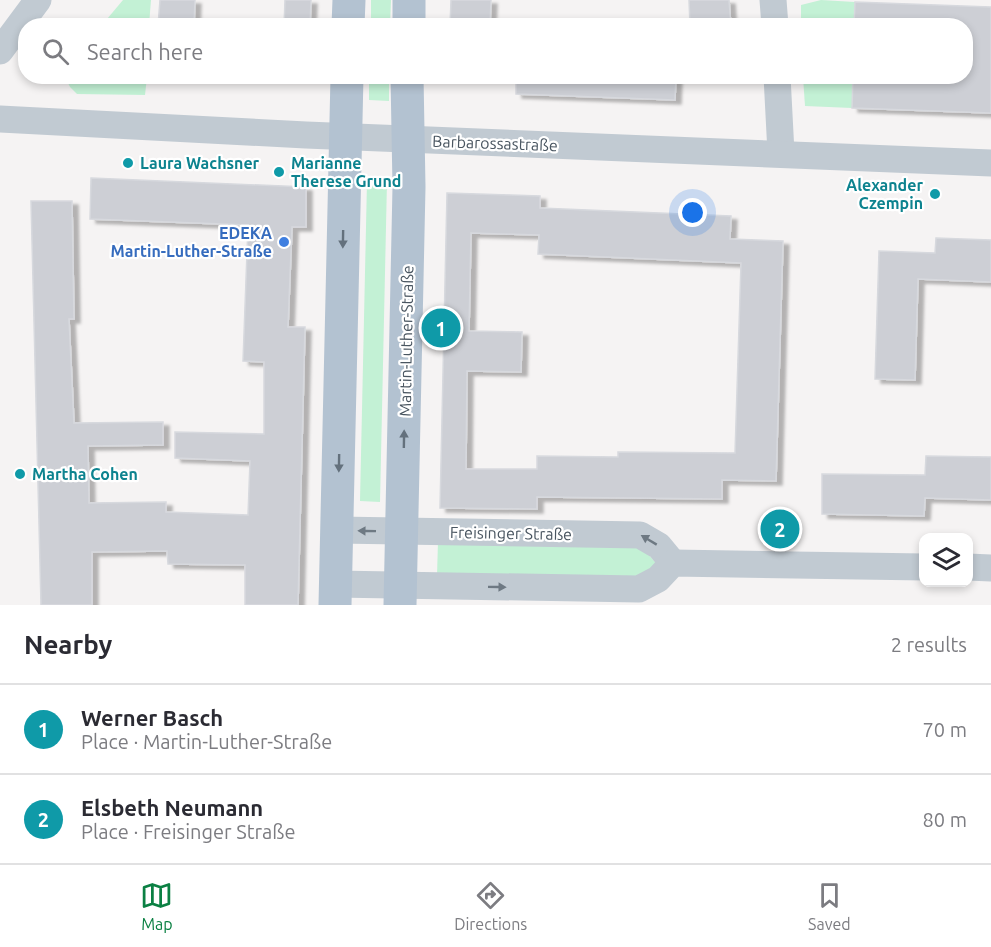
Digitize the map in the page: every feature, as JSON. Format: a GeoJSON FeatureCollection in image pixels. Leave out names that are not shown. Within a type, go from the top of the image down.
{"type":"FeatureCollection","features":[{"type":"Feature","properties":{"kind":"main road"},"geometry":{"type":"LineString","coordinates":[[348,18],[349,0]]}},
{"type":"Feature","properties":{"kind":"main road"},"geometry":{"type":"LineString","coordinates":[[409,0],[409,18]]}},
{"type":"Feature","properties":{"kind":"main road"},"geometry":{"type":"LineString","coordinates":[[335,594],[347,84]]}},
{"type":"Feature","properties":{"kind":"main road","name":"Martin-Luther-Straße"},"geometry":{"type":"LineString","coordinates":[[400,595],[410,187],[407,84]]}},
{"type":"Feature","properties":{"kind":"street"},"geometry":{"type":"LineString","coordinates":[[25,18],[39,0]]}},
{"type":"Feature","properties":{"kind":"street"},"geometry":{"type":"LineString","coordinates":[[773,0],[774,18]]}},
{"type":"Feature","properties":{"kind":"street"},"geometry":{"type":"LineString","coordinates":[[0,51],[18,27]]}},
{"type":"Feature","properties":{"kind":"street"},"geometry":{"type":"LineString","coordinates":[[777,84],[781,153]]}},
{"type":"Feature","properties":{"kind":"street","name":"Barbarossastraße"},"geometry":{"type":"LineString","coordinates":[[0,119],[408,140],[991,163]]}},
{"type":"Feature","properties":{"kind":"street","name":"Freisinger Straße"},"geometry":{"type":"LineString","coordinates":[[337,530],[640,535],[659,546],[673,563]]}},
{"type":"Feature","properties":{"kind":"street"},"geometry":{"type":"LineString","coordinates":[[335,594],[400,595],[639,589],[658,579],[673,563],[919,567]]}},
{"type":"Feature","properties":{"kind":"street"},"geometry":{"type":"LineString","coordinates":[[973,567],[991,568]]}},
{"type":"Feature","properties":{"kind":"green space"},"geometry":{"type":"Polygon","coordinates":[[[123,0],[151,0],[150,18],[108,18],[123,0]]]}},
{"type":"Feature","properties":{"kind":"green space"},"geometry":{"type":"Polygon","coordinates":[[[371,0],[391,0],[390,18],[371,18],[371,0]]]}},
{"type":"Feature","properties":{"kind":"green space"},"geometry":{"type":"Polygon","coordinates":[[[821,0],[855,2],[854,18],[801,18],[801,5],[821,0]]]}},
{"type":"Feature","properties":{"kind":"green space"},"geometry":{"type":"Polygon","coordinates":[[[68,84],[146,84],[145,95],[77,94],[68,84]]]}},
{"type":"Feature","properties":{"kind":"green space"},"geometry":{"type":"Polygon","coordinates":[[[369,84],[389,84],[389,101],[369,100],[369,84]]]}},
{"type":"Feature","properties":{"kind":"green space"},"geometry":{"type":"Polygon","coordinates":[[[803,84],[853,84],[852,108],[805,106],[803,84]]]}},
{"type":"Feature","properties":{"kind":"green space"},"geometry":{"type":"Polygon","coordinates":[[[367,181],[387,181],[380,502],[360,501],[367,181]]]}},
{"type":"Feature","properties":{"kind":"green space"},"geometry":{"type":"Polygon","coordinates":[[[438,541],[640,545],[655,562],[655,566],[648,576],[437,576],[438,541]]]}},
{"type":"Feature","properties":{"kind":"building"},"geometry":{"type":"Polygon","coordinates":[[[160,0],[195,0],[194,18],[159,18],[160,0]]]}},
{"type":"Feature","properties":{"kind":"building"},"geometry":{"type":"Polygon","coordinates":[[[285,0],[311,0],[310,18],[284,18],[285,0]]]}},
{"type":"Feature","properties":{"kind":"building"},"geometry":{"type":"Polygon","coordinates":[[[451,0],[491,0],[490,18],[450,18],[451,0]]]}},
{"type":"Feature","properties":{"kind":"building"},"geometry":{"type":"Polygon","coordinates":[[[689,0],[729,0],[730,18],[690,18],[689,0]]]}},
{"type":"Feature","properties":{"kind":"building"},"geometry":{"type":"Polygon","coordinates":[[[855,2],[991,7],[991,113],[852,108],[853,84],[973,84],[973,18],[854,18],[855,2]]]}},
{"type":"Feature","properties":{"kind":"building"},"geometry":{"type":"Polygon","coordinates":[[[516,84],[676,84],[675,100],[516,94],[516,84]]]}},
{"type":"Feature","properties":{"kind":"building"},"geometry":{"type":"Polygon","coordinates":[[[91,178],[306,187],[306,227],[292,227],[288,327],[305,327],[298,605],[245,605],[245,565],[168,564],[167,551],[92,552],[92,605],[41,605],[31,201],[72,201],[74,319],[69,319],[74,423],[163,422],[163,445],[88,446],[89,503],[166,502],[166,512],[248,515],[250,461],[175,458],[175,432],[264,434],[264,362],[243,361],[248,225],[90,219],[91,178]]]}},
{"type":"Feature","properties":{"kind":"building"},"geometry":{"type":"Polygon","coordinates":[[[447,193],[540,196],[540,208],[731,216],[730,239],[783,241],[776,481],[722,480],[722,499],[537,497],[537,509],[440,508],[447,193]],[[471,233],[469,331],[522,332],[521,372],[467,371],[466,469],[537,469],[537,456],[618,457],[618,452],[735,453],[741,263],[538,254],[539,235],[471,233]]]}},
{"type":"Feature","properties":{"kind":"building"},"geometry":{"type":"Polygon","coordinates":[[[936,238],[991,240],[991,282],[918,279],[915,380],[875,379],[879,251],[935,253],[936,238]]]}},
{"type":"Feature","properties":{"kind":"building"},"geometry":{"type":"Polygon","coordinates":[[[926,456],[991,457],[991,500],[925,498],[924,516],[822,514],[822,474],[925,475],[926,456]]]}},
{"type":"Feature","properties":{"kind":"place","name":"Laura Wachsner"},"geometry":{"type":"Point","coordinates":[128,163]}},
{"type":"Feature","properties":{"kind":"place","name":"Marianne Therese Grund"},"geometry":{"type":"Point","coordinates":[279,172]}},
{"type":"Feature","properties":{"kind":"place","name":"Alexander Czempin"},"geometry":{"type":"Point","coordinates":[935,194]}},
{"type":"Feature","properties":{"kind":"place","name":"EDEKA Martin-Luther-Straße"},"geometry":{"type":"Point","coordinates":[284,242]}},
{"type":"Feature","properties":{"kind":"place","name":"Werner Basch"},"geometry":{"type":"Point","coordinates":[441,328]}},
{"type":"Feature","properties":{"kind":"place","name":"Martha Cohen"},"geometry":{"type":"Point","coordinates":[20,474]}},
{"type":"Feature","properties":{"kind":"place","name":"Elsbeth Neumann"},"geometry":{"type":"Point","coordinates":[780,529]}}]}
